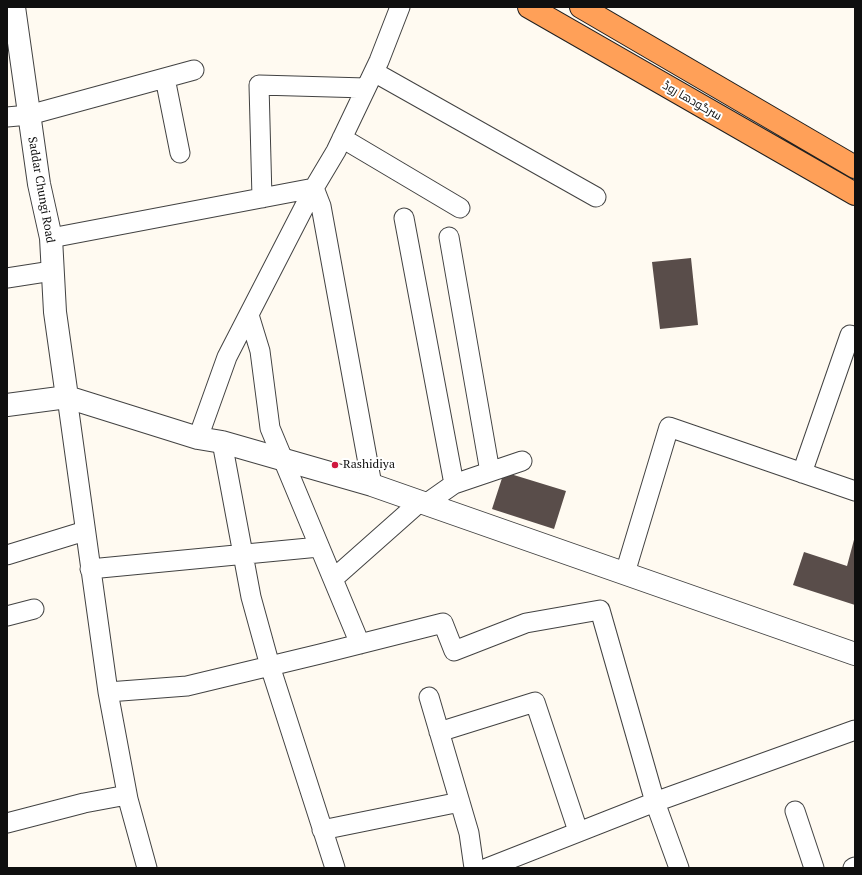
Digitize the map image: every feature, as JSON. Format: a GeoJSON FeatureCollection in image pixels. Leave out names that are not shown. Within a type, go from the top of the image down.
{"type":"FeatureCollection","features":[{"type":"Feature","properties":{"kind":"highway","name":"سرگودھا روڈ"},"geometry":{"type":"LineString","coordinates":[[529,7],[849,191]]}},
{"type":"Feature","properties":{"kind":"highway"},"geometry":{"type":"LineString","coordinates":[[595,11],[854,166],[849,191]]}},
{"type":"Feature","properties":{"kind":"street","name":"Saddar Chungi Road"},"geometry":{"type":"LineString","coordinates":[[14,7],[39,184],[51,238],[55,312],[67,397]]}},
{"type":"Feature","properties":{"kind":"street"},"geometry":{"type":"LineString","coordinates":[[198,438],[227,358],[314,188],[342,138],[370,80],[400,7]]}},
{"type":"Feature","properties":{"kind":"street"},"geometry":{"type":"LineString","coordinates":[[7,117],[29,115],[194,70]]}},
{"type":"Feature","properties":{"kind":"street"},"geometry":{"type":"LineString","coordinates":[[165,78],[180,153]]}},
{"type":"Feature","properties":{"kind":"street"},"geometry":{"type":"LineString","coordinates":[[262,198],[259,85],[370,80],[596,197]]}},
{"type":"Feature","properties":{"kind":"street"},"geometry":{"type":"LineString","coordinates":[[342,138],[460,208]]}},
{"type":"Feature","properties":{"kind":"street"},"geometry":{"type":"LineString","coordinates":[[51,238],[314,188]]}},
{"type":"Feature","properties":{"kind":"street"},"geometry":{"type":"LineString","coordinates":[[314,188],[321,206],[372,484]]}},
{"type":"Feature","properties":{"kind":"street"},"geometry":{"type":"LineString","coordinates":[[404,218],[454,484]]}},
{"type":"Feature","properties":{"kind":"street"},"geometry":{"type":"LineString","coordinates":[[450,237],[490,472]]}},
{"type":"Feature","properties":{"kind":"street"},"geometry":{"type":"LineString","coordinates":[[7,278],[52,271]]}},
{"type":"Feature","properties":{"kind":"street"},"geometry":{"type":"LineString","coordinates":[[249,315],[260,351],[270,428],[360,644]]}},
{"type":"Feature","properties":{"kind":"street"},"geometry":{"type":"LineString","coordinates":[[802,473],[850,335]]}},
{"type":"Feature","properties":{"kind":"street"},"geometry":{"type":"LineString","coordinates":[[7,405],[67,397],[198,438],[222,442],[372,484],[855,654]]}},
{"type":"Feature","properties":{"kind":"street"},"geometry":{"type":"LineString","coordinates":[[67,397],[108,692],[127,795],[147,868]]}},
{"type":"Feature","properties":{"kind":"street"},"geometry":{"type":"LineString","coordinates":[[625,573],[669,428],[855,491]]}},
{"type":"Feature","properties":{"kind":"street"},"geometry":{"type":"LineString","coordinates":[[222,442],[251,597],[270,666],[335,868]]}},
{"type":"Feature","properties":{"kind":"street"},"geometry":{"type":"LineString","coordinates":[[333,580],[424,502],[454,484],[522,461]]}},
{"type":"Feature","properties":{"kind":"street"},"geometry":{"type":"LineString","coordinates":[[7,555],[85,531]]}},
{"type":"Feature","properties":{"kind":"street"},"geometry":{"type":"LineString","coordinates":[[90,569],[319,547]]}},
{"type":"Feature","properties":{"kind":"street"},"geometry":{"type":"LineString","coordinates":[[7,616],[34,608]]}},
{"type":"Feature","properties":{"kind":"street"},"geometry":{"type":"LineString","coordinates":[[108,692],[187,686],[360,644],[443,622],[454,651],[526,623],[600,610],[655,802],[679,868]]}},
{"type":"Feature","properties":{"kind":"street"},"geometry":{"type":"LineString","coordinates":[[429,697],[469,833],[474,868]]}},
{"type":"Feature","properties":{"kind":"street"},"geometry":{"type":"LineString","coordinates":[[440,732],[535,702],[578,831]]}},
{"type":"Feature","properties":{"kind":"street"},"geometry":{"type":"LineString","coordinates":[[488,868],[578,831],[655,802],[855,730]]}},
{"type":"Feature","properties":{"kind":"street"},"geometry":{"type":"LineString","coordinates":[[7,823],[84,803],[127,795]]}},
{"type":"Feature","properties":{"kind":"street"},"geometry":{"type":"LineString","coordinates":[[322,830],[460,802]]}},
{"type":"Feature","properties":{"kind":"street"},"geometry":{"type":"LineString","coordinates":[[795,812],[814,868]]}},
{"type":"Feature","properties":{"kind":"building"},"geometry":{"type":"Polygon","coordinates":[[[691,258],[698,325],[660,329],[652,262],[691,258]]]}},
{"type":"Feature","properties":{"kind":"building"},"geometry":{"type":"Polygon","coordinates":[[[504,472],[566,491],[554,529],[492,509],[504,472]]]}},
{"type":"Feature","properties":{"kind":"building"},"geometry":{"type":"Polygon","coordinates":[[[855,536],[855,605],[793,585],[804,552],[847,566],[855,536]]]}},
{"type":"Feature","properties":{"kind":"place","name":"Rashidiya"},"geometry":{"type":"Point","coordinates":[335,465]}}]}
